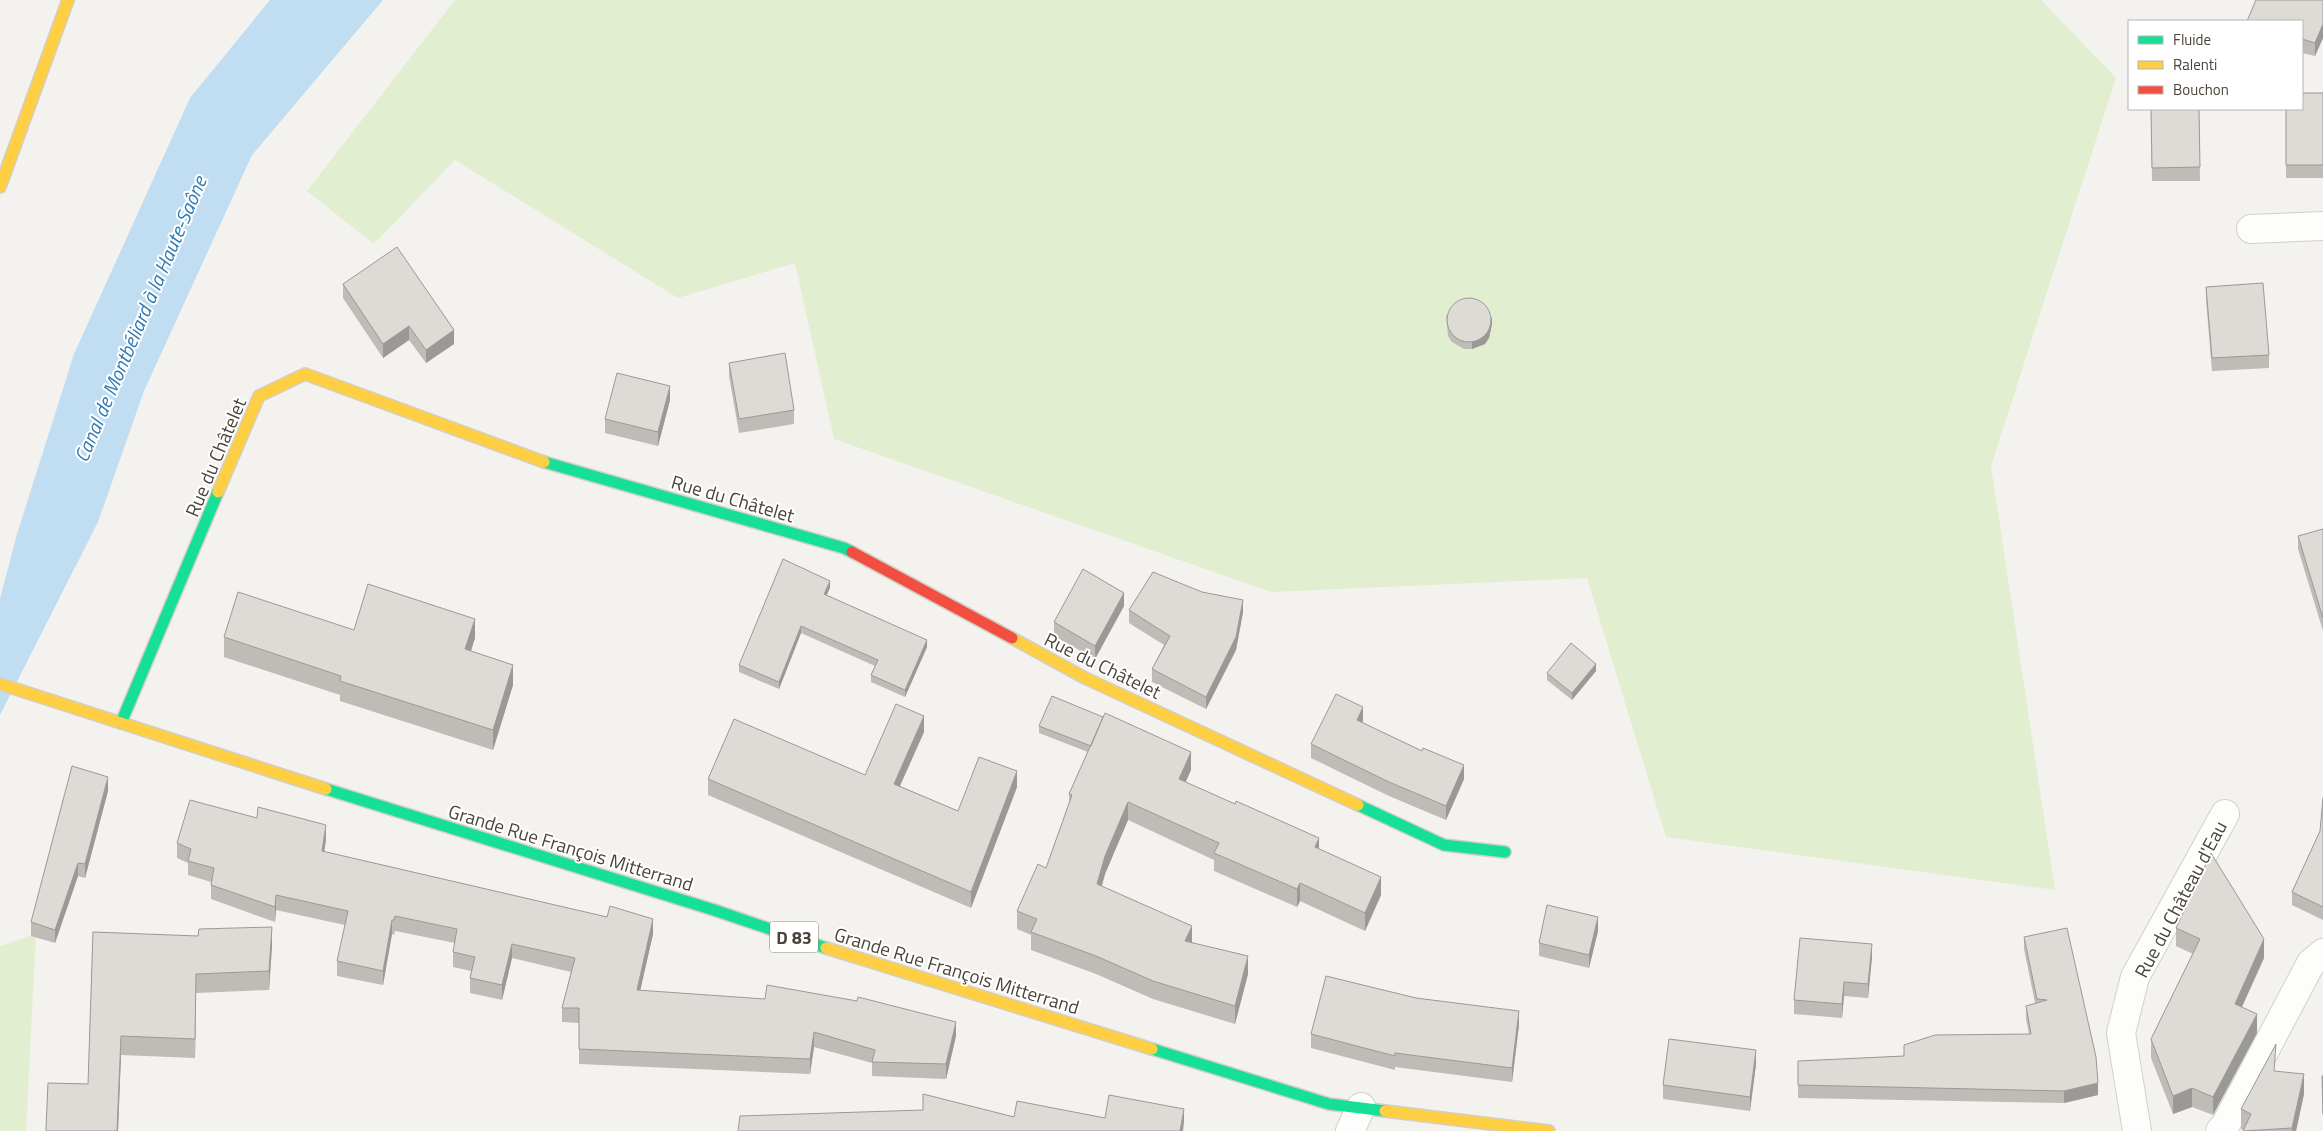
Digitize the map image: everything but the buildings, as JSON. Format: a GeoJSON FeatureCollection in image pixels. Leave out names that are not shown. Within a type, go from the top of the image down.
{"type":"FeatureCollection","features":[{"type":"Feature","properties":{"kind":"street"},"geometry":{"type":"LineString","coordinates":[[0,187],[68,0]]}},
{"type":"Feature","properties":{"kind":"street"},"geometry":{"type":"LineString","coordinates":[[2251,230],[2323,226]]}},
{"type":"Feature","properties":{"kind":"street","name":"Rue du Châtelet"},"geometry":{"type":"LineString","coordinates":[[121,723],[259,396],[305,374],[525,456],[844,548],[1085,678],[1435,841],[1444,845],[1505,852]]}},
{"type":"Feature","properties":{"kind":"street","name":"Grande Rue François Mitterrand"},"geometry":{"type":"LineString","coordinates":[[0,684],[714,910],[832,950],[1329,1104],[1355,1119],[1549,1131]]}},
{"type":"Feature","properties":{"kind":"street","name":"Rue du Château d'Eau"},"geometry":{"type":"LineString","coordinates":[[2137,1131],[2122,1034],[2136,977],[2226,814]]}},
{"type":"Feature","properties":{"kind":"street"},"geometry":{"type":"LineString","coordinates":[[2220,1131],[2226,1124],[2312,963],[2323,953]]}},
{"type":"Feature","properties":{"kind":"green space"},"geometry":{"type":"Polygon","coordinates":[[[455,0],[2041,0],[2116,78],[1991,466],[2055,890],[1666,837],[1587,578],[1271,592],[834,439],[795,263],[678,298],[455,160],[374,244],[307,191],[455,0]]]}},
{"type":"Feature","properties":{"kind":"green space"},"geometry":{"type":"Polygon","coordinates":[[[36,934],[26,1131],[0,1131],[0,946],[36,934]]]}},
{"type":"Feature","properties":{"kind":"water","name":"Canal de Montbéliard à la Haute-Saône"},"geometry":{"type":"Polygon","coordinates":[[[270,0],[383,0],[252,155],[144,391],[98,522],[0,715],[0,599],[17,534],[74,354],[190,98],[270,0]]]}},
{"type":"Feature","properties":{"kind":"traffic: fast"},"geometry":{"type":"LineString","coordinates":[[544,462],[844,548],[852,552]]}},
{"type":"Feature","properties":{"kind":"traffic: fast"},"geometry":{"type":"LineString","coordinates":[[121,723],[218,492]]}},
{"type":"Feature","properties":{"kind":"traffic: fast"},"geometry":{"type":"LineString","coordinates":[[326,789],[714,910],[826,948]]}},
{"type":"Feature","properties":{"kind":"traffic: fast"},"geometry":{"type":"LineString","coordinates":[[1358,805],[1444,845],[1505,852]]}},
{"type":"Feature","properties":{"kind":"traffic: fast"},"geometry":{"type":"LineString","coordinates":[[1152,1049],[1329,1104],[1385,1111]]}},
{"type":"Feature","properties":{"kind":"traffic: slow"},"geometry":{"type":"LineString","coordinates":[[0,187],[68,0]]}},
{"type":"Feature","properties":{"kind":"traffic: slow"},"geometry":{"type":"LineString","coordinates":[[218,492],[259,396],[305,374],[544,462]]}},
{"type":"Feature","properties":{"kind":"traffic: slow"},"geometry":{"type":"LineString","coordinates":[[1012,638],[1085,678],[1358,805]]}},
{"type":"Feature","properties":{"kind":"traffic: slow"},"geometry":{"type":"LineString","coordinates":[[0,684],[326,789]]}},
{"type":"Feature","properties":{"kind":"traffic: slow"},"geometry":{"type":"LineString","coordinates":[[826,948],[1152,1049]]}},
{"type":"Feature","properties":{"kind":"traffic: slow"},"geometry":{"type":"LineString","coordinates":[[1385,1111],[1549,1131]]}},
{"type":"Feature","properties":{"kind":"traffic: jam"},"geometry":{"type":"LineString","coordinates":[[852,552],[1012,638]]}}]}
